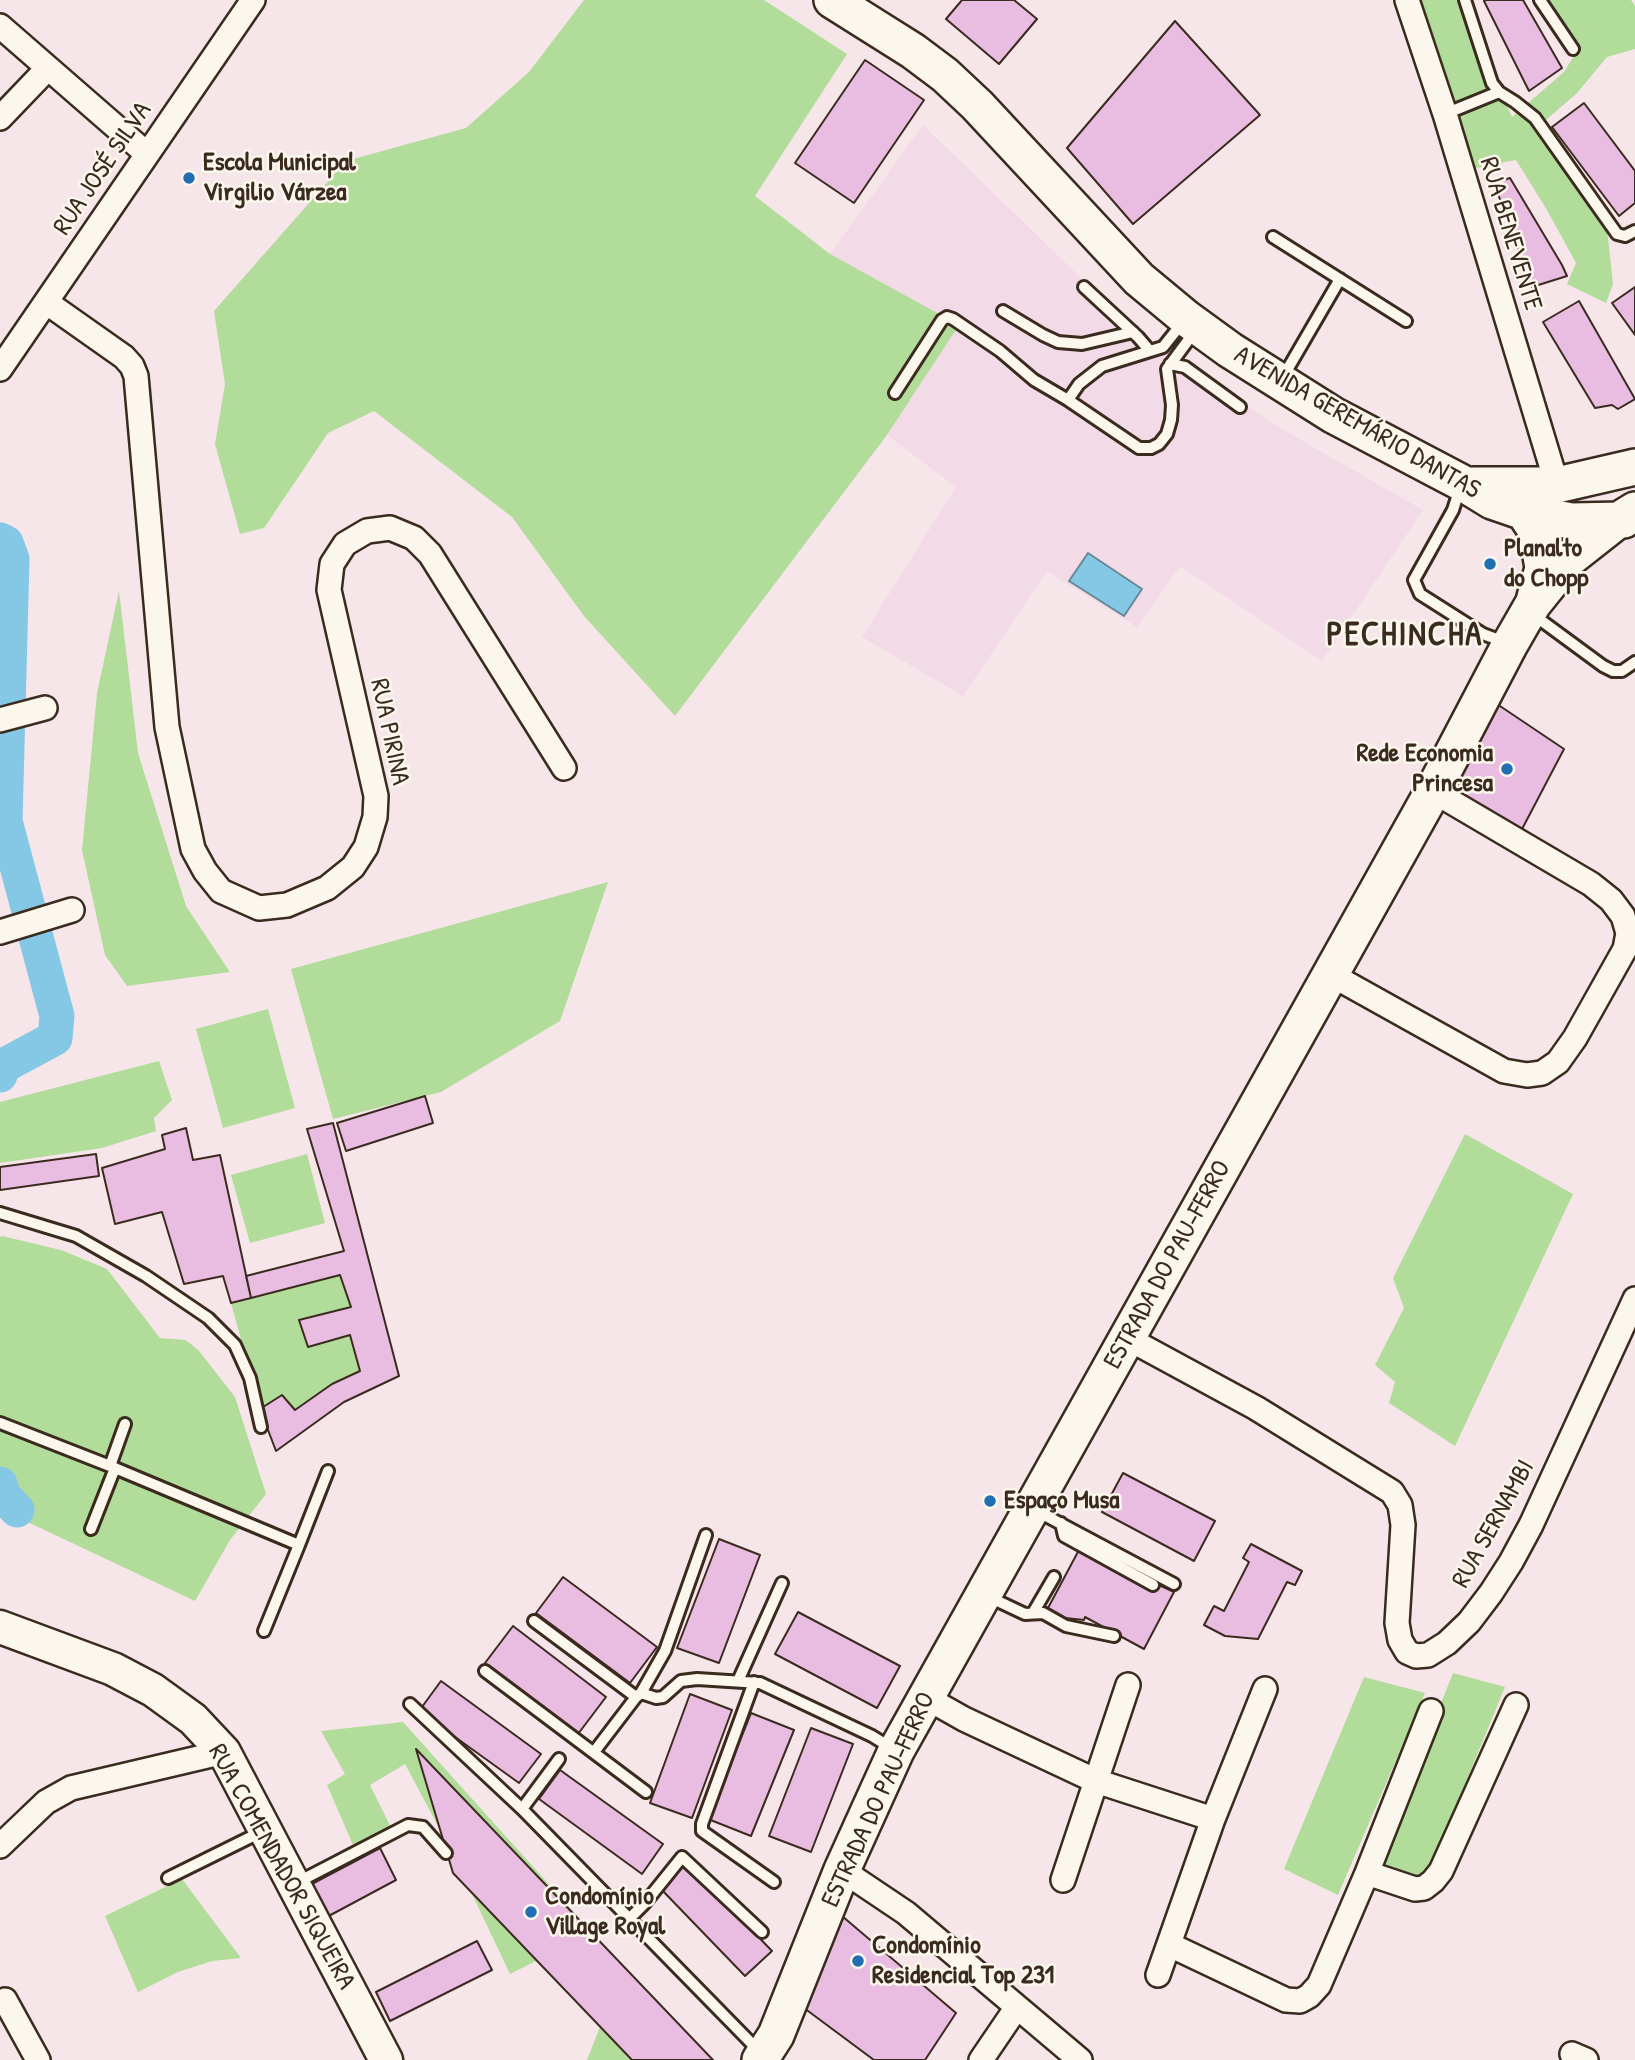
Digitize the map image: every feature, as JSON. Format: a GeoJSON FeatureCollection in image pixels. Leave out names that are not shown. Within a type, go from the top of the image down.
{"type":"FeatureCollection","features":[{"type":"Feature","properties":{"kind":"main road","name":"AVENIDA GEREMÁRIO DANTAS"},"geometry":{"type":"LineString","coordinates":[[832,0],[914,51],[945,75],[977,105],[1139,279],[1192,323],[1280,382],[1333,415],[1492,501],[1524,512],[1571,521],[1629,517]]}},
{"type":"Feature","properties":{"kind":"main road"},"geometry":{"type":"LineString","coordinates":[[1464,484],[1557,485],[1635,467]]}},
{"type":"Feature","properties":{"kind":"main road"},"geometry":{"type":"LineString","coordinates":[[1524,512],[1537,532],[1543,568],[1531,608]]}},
{"type":"Feature","properties":{"kind":"main road","name":"ESTRADA DO PAU-FERRO"},"geometry":{"type":"LineString","coordinates":[[762,2058],[776,2035],[842,1870],[896,1751],[985,1594],[1047,1516],[1127,1338],[1433,792],[1510,644],[1531,608],[1570,558],[1629,517]]}},
{"type":"Feature","properties":{"kind":"street","name":"RUA JOSÉ SILVA"},"geometry":{"type":"LineString","coordinates":[[0,369],[253,0]]}},
{"type":"Feature","properties":{"kind":"street","name":"RUA BENEVENTE"},"geometry":{"type":"LineString","coordinates":[[1407,0],[1557,485]]}},
{"type":"Feature","properties":{"kind":"street"},"geometry":{"type":"LineString","coordinates":[[0,26],[147,154]]}},
{"type":"Feature","properties":{"kind":"street"},"geometry":{"type":"LineString","coordinates":[[0,118],[48,68]]}},
{"type":"Feature","properties":{"kind":"street","name":"RUA PIRINA"},"geometry":{"type":"LineString","coordinates":[[46,302],[124,357],[136,376],[167,727],[193,849],[220,891],[259,908],[287,905],[327,888],[353,867],[366,847],[375,817],[376,796],[329,590],[332,564],[345,544],[367,531],[390,528],[414,538],[430,554],[564,768]]}},
{"type":"Feature","properties":{"kind":"street"},"geometry":{"type":"LineString","coordinates":[[8,718],[45,708]]}},
{"type":"Feature","properties":{"kind":"street"},"geometry":{"type":"LineString","coordinates":[[1330,974],[1504,1071],[1527,1075],[1542,1073],[1558,1062],[1594,1005],[1625,949],[1628,933],[1623,916],[1611,900],[1591,884],[1433,792]]}},
{"type":"Feature","properties":{"kind":"street"},"geometry":{"type":"LineString","coordinates":[[0,932],[72,910]]}},
{"type":"Feature","properties":{"kind":"street","name":"RUA SERNAMBI"},"geometry":{"type":"LineString","coordinates":[[1127,1338],[1256,1408],[1392,1492],[1400,1506],[1403,1525],[1397,1623],[1400,1640],[1408,1652],[1416,1656],[1428,1655],[1447,1643],[1469,1622],[1511,1562],[1531,1525],[1635,1299]]}},
{"type":"Feature","properties":{"kind":"street","name":"RUA COMENDADOR SIQUEIRA"},"geometry":{"type":"LineString","coordinates":[[0,1627],[113,1669],[153,1690],[193,1719],[224,1752],[386,2060]]}},
{"type":"Feature","properties":{"kind":"street"},"geometry":{"type":"LineString","coordinates":[[1063,1880],[1128,1685]]}},
{"type":"Feature","properties":{"kind":"street"},"geometry":{"type":"LineString","coordinates":[[1158,1975],[1213,1819],[1265,1689]]}},
{"type":"Feature","properties":{"kind":"street"},"geometry":{"type":"LineString","coordinates":[[925,1698],[1096,1781],[1213,1819]]}},
{"type":"Feature","properties":{"kind":"street"},"geometry":{"type":"LineString","coordinates":[[1367,1873],[1415,1889],[1424,1888],[1433,1881],[1441,1871],[1516,1705]]}},
{"type":"Feature","properties":{"kind":"street"},"geometry":{"type":"LineString","coordinates":[[1170,1945],[1286,2000],[1300,2001],[1309,1996],[1319,1985],[1367,1873],[1431,1711]]}},
{"type":"Feature","properties":{"kind":"street"},"geometry":{"type":"LineString","coordinates":[[0,1846],[46,1802],[71,1787],[224,1752]]}},
{"type":"Feature","properties":{"kind":"street"},"geometry":{"type":"LineString","coordinates":[[842,1870],[906,1913],[1080,2060]]}},
{"type":"Feature","properties":{"kind":"street"},"geometry":{"type":"LineString","coordinates":[[981,2060],[1017,2007]]}},
{"type":"Feature","properties":{"kind":"street"},"geometry":{"type":"LineString","coordinates":[[6,2010],[38,2060]]}},
{"type":"Feature","properties":{"kind":"lane"},"geometry":{"type":"LineString","coordinates":[[1465,0],[1492,83],[1499,92],[1535,118],[1617,234],[1625,236],[1635,231]]}},
{"type":"Feature","properties":{"kind":"lane"},"geometry":{"type":"LineString","coordinates":[[1540,0],[1573,49]]}},
{"type":"Feature","properties":{"kind":"lane"},"geometry":{"type":"LineString","coordinates":[[1444,114],[1499,92]]}},
{"type":"Feature","properties":{"kind":"lane"},"geometry":{"type":"LineString","coordinates":[[1273,237],[1406,321]]}},
{"type":"Feature","properties":{"kind":"lane"},"geometry":{"type":"LineString","coordinates":[[1280,382],[1340,279]]}},
{"type":"Feature","properties":{"kind":"lane"},"geometry":{"type":"LineString","coordinates":[[1084,287],[1150,351]]}},
{"type":"Feature","properties":{"kind":"lane"},"geometry":{"type":"LineString","coordinates":[[1003,311],[1058,342],[1082,344],[1133,332]]}},
{"type":"Feature","properties":{"kind":"lane"},"geometry":{"type":"LineString","coordinates":[[895,393],[942,320],[953,318],[1000,351],[1034,380],[1139,447],[1151,448],[1159,444],[1167,434],[1172,405],[1167,369],[1192,323]]}},
{"type":"Feature","properties":{"kind":"lane"},"geometry":{"type":"LineString","coordinates":[[1068,400],[1079,384],[1102,366],[1163,347],[1192,323]]}},
{"type":"Feature","properties":{"kind":"lane"},"geometry":{"type":"LineString","coordinates":[[1163,347],[1173,360],[1240,407]]}},
{"type":"Feature","properties":{"kind":"lane"},"geometry":{"type":"LineString","coordinates":[[1464,484],[1453,510],[1414,580],[1420,594],[1483,634],[1510,644]]}},
{"type":"Feature","properties":{"kind":"lane"},"geometry":{"type":"LineString","coordinates":[[1531,608],[1603,666],[1613,671],[1622,671],[1635,662]]}},
{"type":"Feature","properties":{"kind":"lane"},"geometry":{"type":"LineString","coordinates":[[0,1213],[76,1236],[146,1276],[208,1318],[235,1345],[250,1378],[261,1427]]}},
{"type":"Feature","properties":{"kind":"lane"},"geometry":{"type":"LineString","coordinates":[[0,1423],[299,1545]]}},
{"type":"Feature","properties":{"kind":"lane"},"geometry":{"type":"LineString","coordinates":[[91,1529],[125,1424]]}},
{"type":"Feature","properties":{"kind":"lane"},"geometry":{"type":"LineString","coordinates":[[264,1631],[328,1471]]}},
{"type":"Feature","properties":{"kind":"lane"},"geometry":{"type":"LineString","coordinates":[[1047,1516],[1174,1584]]}},
{"type":"Feature","properties":{"kind":"lane"},"geometry":{"type":"LineString","coordinates":[[1047,1516],[1065,1536],[1153,1585]]}},
{"type":"Feature","properties":{"kind":"lane"},"geometry":{"type":"LineString","coordinates":[[594,1752],[638,1695],[666,1651],[706,1535]]}},
{"type":"Feature","properties":{"kind":"lane"},"geometry":{"type":"LineString","coordinates":[[1033,1613],[1054,1577]]}},
{"type":"Feature","properties":{"kind":"lane"},"geometry":{"type":"LineString","coordinates":[[738,1681],[782,1583]]}},
{"type":"Feature","properties":{"kind":"lane"},"geometry":{"type":"LineString","coordinates":[[985,1594],[1025,1614],[1042,1613],[1066,1626],[1114,1636]]}},
{"type":"Feature","properties":{"kind":"lane"},"geometry":{"type":"LineString","coordinates":[[534,1621],[638,1695],[663,1697],[681,1681],[697,1679],[754,1682],[872,1736],[896,1751]]}},
{"type":"Feature","properties":{"kind":"lane"},"geometry":{"type":"LineString","coordinates":[[485,1671],[646,1793]]}},
{"type":"Feature","properties":{"kind":"lane"},"geometry":{"type":"LineString","coordinates":[[754,1682],[702,1830],[774,1882]]}},
{"type":"Feature","properties":{"kind":"lane"},"geometry":{"type":"LineString","coordinates":[[410,1704],[522,1809],[762,2058]]}},
{"type":"Feature","properties":{"kind":"lane"},"geometry":{"type":"LineString","coordinates":[[522,1809],[559,1759]]}},
{"type":"Feature","properties":{"kind":"lane"},"geometry":{"type":"LineString","coordinates":[[294,1884],[408,1825],[423,1827],[446,1853]]}},
{"type":"Feature","properties":{"kind":"lane"},"geometry":{"type":"LineString","coordinates":[[168,1878],[266,1829]]}},
{"type":"Feature","properties":{"kind":"lane"},"geometry":{"type":"LineString","coordinates":[[629,1919],[682,1857],[762,1932]]}},
{"type":"Feature","properties":{"kind":"shaded area"},"geometry":{"type":"Polygon","coordinates":[[[923,125],[1139,334],[1287,432],[1423,510],[1322,661],[1180,566],[1137,627],[1047,571],[963,696],[862,637],[956,487],[887,435],[959,325],[830,254],[923,125]]]}},
{"type":"Feature","properties":{"kind":"green space"},"geometry":{"type":"Polygon","coordinates":[[[584,0],[764,0],[847,54],[755,196],[830,254],[959,325],[887,435],[675,716],[584,616],[512,517],[374,411],[328,433],[264,528],[240,534],[215,444],[225,384],[214,311],[346,161],[466,128],[529,72],[584,0]]]}},
{"type":"Feature","properties":{"kind":"green space"},"geometry":{"type":"Polygon","coordinates":[[[1417,0],[1460,0],[1512,117],[1564,72],[1580,46],[1547,0],[1631,0],[1635,6],[1635,49],[1607,57],[1577,93],[1538,127],[1607,229],[1613,284],[1606,303],[1567,284],[1576,263],[1516,160],[1496,167],[1465,168],[1417,0]]]}},
{"type":"Feature","properties":{"kind":"green space"},"geometry":{"type":"Polygon","coordinates":[[[119,591],[138,753],[186,906],[230,972],[127,986],[105,955],[82,850],[97,693],[119,591]]]}},
{"type":"Feature","properties":{"kind":"green space"},"geometry":{"type":"Polygon","coordinates":[[[608,882],[560,1021],[441,1092],[333,1119],[291,969],[608,882]]]}},
{"type":"Feature","properties":{"kind":"green space"},"geometry":{"type":"Polygon","coordinates":[[[268,1009],[295,1108],[223,1128],[196,1029],[268,1009]]]}},
{"type":"Feature","properties":{"kind":"green space"},"geometry":{"type":"Polygon","coordinates":[[[159,1061],[172,1100],[154,1118],[156,1131],[102,1148],[0,1163],[0,1102],[159,1061]]]}},
{"type":"Feature","properties":{"kind":"green space"},"geometry":{"type":"Polygon","coordinates":[[[1465,1134],[1573,1194],[1455,1446],[1389,1403],[1395,1382],[1375,1365],[1404,1308],[1393,1278],[1465,1134]]]}},
{"type":"Feature","properties":{"kind":"green space"},"geometry":{"type":"Polygon","coordinates":[[[307,1154],[325,1223],[250,1243],[231,1175],[307,1154]]]}},
{"type":"Feature","properties":{"kind":"green space"},"geometry":{"type":"Polygon","coordinates":[[[2,1236],[61,1250],[107,1269],[160,1338],[186,1340],[199,1351],[235,1397],[266,1494],[230,1540],[195,1601],[0,1509],[2,1236]]]}},
{"type":"Feature","properties":{"kind":"green space"},"geometry":{"type":"Polygon","coordinates":[[[340,1275],[351,1307],[299,1320],[308,1347],[350,1335],[360,1371],[332,1384],[295,1410],[282,1395],[260,1409],[231,1303],[340,1275]]]}},
{"type":"Feature","properties":{"kind":"green space"},"geometry":{"type":"Polygon","coordinates":[[[1453,1673],[1505,1687],[1423,1886],[1375,1868],[1453,1673]]]}},
{"type":"Feature","properties":{"kind":"green space"},"geometry":{"type":"Polygon","coordinates":[[[1364,1677],[1425,1693],[1338,1895],[1284,1869],[1364,1677]]]}},
{"type":"Feature","properties":{"kind":"green space"},"geometry":{"type":"Polygon","coordinates":[[[403,1722],[608,1950],[567,1981],[540,1959],[510,1974],[454,1856],[405,1764],[370,1785],[395,1836],[357,1854],[327,1785],[345,1774],[321,1731],[403,1722]]]}},
{"type":"Feature","properties":{"kind":"green space"},"geometry":{"type":"Polygon","coordinates":[[[182,1879],[241,1958],[212,1961],[178,1972],[138,1992],[105,1916],[182,1879]]]}},
{"type":"Feature","properties":{"kind":"green space"},"geometry":{"type":"Polygon","coordinates":[[[600,2027],[624,2033],[644,2060],[587,2060],[600,2027]]]}},
{"type":"Feature","properties":{"kind":"water"},"geometry":{"type":"Polygon","coordinates":[[[1088,553],[1142,589],[1124,616],[1069,581],[1088,553]]]}},
{"type":"Feature","properties":{"kind":"building"},"geometry":{"type":"Polygon","coordinates":[[[962,0],[1014,0],[1037,19],[999,64],[946,19],[962,0]]]}},
{"type":"Feature","properties":{"kind":"building"},"geometry":{"type":"Polygon","coordinates":[[[1523,0],[1562,68],[1529,91],[1484,1],[1523,0]]]}},
{"type":"Feature","properties":{"kind":"building"},"geometry":{"type":"Polygon","coordinates":[[[1175,21],[1260,115],[1133,224],[1067,148],[1175,21]]]}},
{"type":"Feature","properties":{"kind":"building"},"geometry":{"type":"Polygon","coordinates":[[[865,60],[924,100],[854,203],[795,163],[865,60]]]}},
{"type":"Feature","properties":{"kind":"building"},"geometry":{"type":"Polygon","coordinates":[[[1584,103],[1635,171],[1635,203],[1619,216],[1552,127],[1584,103]]]}},
{"type":"Feature","properties":{"kind":"building"},"geometry":{"type":"Polygon","coordinates":[[[1510,178],[1567,276],[1532,287],[1494,183],[1510,178]]]}},
{"type":"Feature","properties":{"kind":"building"},"geometry":{"type":"Polygon","coordinates":[[[1635,287],[1635,335],[1612,303],[1635,287]]]}},
{"type":"Feature","properties":{"kind":"building"},"geometry":{"type":"Polygon","coordinates":[[[1579,301],[1635,399],[1618,409],[1612,405],[1595,408],[1543,322],[1579,301]]]}},
{"type":"Feature","properties":{"kind":"building","name":"Rede Economia Princesa"},"geometry":{"type":"Polygon","coordinates":[[[1494,702],[1564,749],[1521,831],[1450,788],[1494,702]]]}},
{"type":"Feature","properties":{"kind":"building"},"geometry":{"type":"Polygon","coordinates":[[[425,1096],[433,1123],[346,1151],[337,1123],[425,1096]]]}},
{"type":"Feature","properties":{"kind":"building"},"geometry":{"type":"Polygon","coordinates":[[[333,1123],[399,1376],[344,1402],[276,1451],[260,1409],[282,1395],[295,1410],[332,1384],[360,1371],[350,1335],[308,1347],[299,1320],[351,1307],[340,1275],[251,1298],[246,1276],[344,1251],[307,1129],[333,1123]]]}},
{"type":"Feature","properties":{"kind":"building"},"geometry":{"type":"Polygon","coordinates":[[[186,1128],[193,1160],[220,1155],[251,1298],[231,1303],[223,1276],[184,1284],[162,1212],[115,1224],[102,1168],[165,1149],[162,1135],[186,1128]]]}},
{"type":"Feature","properties":{"kind":"building"},"geometry":{"type":"Polygon","coordinates":[[[96,1154],[99,1176],[0,1190],[0,1167],[96,1154]]]}},
{"type":"Feature","properties":{"kind":"building"},"geometry":{"type":"Polygon","coordinates":[[[1123,1473],[1215,1521],[1194,1561],[1102,1512],[1123,1473]]]}},
{"type":"Feature","properties":{"kind":"building"},"geometry":{"type":"Polygon","coordinates":[[[719,1539],[760,1555],[719,1663],[677,1648],[719,1539]]]}},
{"type":"Feature","properties":{"kind":"building"},"geometry":{"type":"Polygon","coordinates":[[[1251,1544],[1302,1571],[1295,1585],[1287,1582],[1258,1639],[1225,1636],[1204,1625],[1214,1606],[1224,1611],[1249,1562],[1243,1558],[1251,1544]]]}},
{"type":"Feature","properties":{"kind":"building"},"geometry":{"type":"Polygon","coordinates":[[[1080,1548],[1174,1592],[1144,1649],[1085,1617],[1084,1620],[1065,1618],[1048,1608],[1080,1548]]]}},
{"type":"Feature","properties":{"kind":"building"},"geometry":{"type":"Polygon","coordinates":[[[563,1577],[657,1647],[630,1683],[536,1613],[563,1577]]]}},
{"type":"Feature","properties":{"kind":"building"},"geometry":{"type":"Polygon","coordinates":[[[798,1612],[900,1666],[877,1708],[775,1654],[798,1612]]]}},
{"type":"Feature","properties":{"kind":"building"},"geometry":{"type":"Polygon","coordinates":[[[513,1626],[606,1697],[578,1734],[485,1663],[513,1626]]]}},
{"type":"Feature","properties":{"kind":"building"},"geometry":{"type":"Polygon","coordinates":[[[441,1681],[541,1754],[519,1783],[419,1711],[441,1681]]]}},
{"type":"Feature","properties":{"kind":"building"},"geometry":{"type":"Polygon","coordinates":[[[690,1694],[732,1710],[692,1818],[650,1803],[690,1694]]]}},
{"type":"Feature","properties":{"kind":"building"},"geometry":{"type":"Polygon","coordinates":[[[751,1713],[794,1730],[751,1836],[708,1819],[751,1713]]]}},
{"type":"Feature","properties":{"kind":"building"},"geometry":{"type":"Polygon","coordinates":[[[811,1728],[853,1744],[811,1852],[769,1836],[811,1728]]]}},
{"type":"Feature","properties":{"kind":"building","name":"Condomínio Village Royal"},"geometry":{"type":"Polygon","coordinates":[[[416,1749],[713,2060],[632,2060],[453,1873],[416,1749]]]}},
{"type":"Feature","properties":{"kind":"building"},"geometry":{"type":"Polygon","coordinates":[[[560,1770],[663,1844],[642,1874],[539,1799],[560,1770]]]}},
{"type":"Feature","properties":{"kind":"building"},"geometry":{"type":"Polygon","coordinates":[[[380,1848],[396,1880],[325,1918],[308,1886],[380,1848]]]}},
{"type":"Feature","properties":{"kind":"building"},"geometry":{"type":"Polygon","coordinates":[[[687,1863],[772,1951],[745,1976],[660,1888],[687,1863]]]}},
{"type":"Feature","properties":{"kind":"building","name":"Condomínio Residencial Top 231"},"geometry":{"type":"Polygon","coordinates":[[[842,1916],[956,2013],[925,2060],[874,2060],[800,2005],[842,1916]]]}},
{"type":"Feature","properties":{"kind":"building"},"geometry":{"type":"Polygon","coordinates":[[[477,1941],[492,1970],[390,2021],[376,1992],[477,1941]]]}},
{"type":"Feature","properties":{"kind":"waterway"},"geometry":{"type":"LineString","coordinates":[[0,540],[6,543],[12,559],[5,821],[57,1016],[55,1038],[3,1066],[0,1075]]}},
{"type":"Feature","properties":{"kind":"waterway"},"geometry":{"type":"LineString","coordinates":[[0,1484],[3,1495],[17,1510]]}},
{"type":"Feature","properties":{"kind":"place","name":"Escola Municipal Virgilio Várzea"},"geometry":{"type":"Point","coordinates":[189,178]}},
{"type":"Feature","properties":{"kind":"place","name":"Planalto do Chopp"},"geometry":{"type":"Point","coordinates":[1490,564]}},
{"type":"Feature","properties":{"kind":"place","name":"Rede Economia Princesa"},"geometry":{"type":"Point","coordinates":[1507,769]}},
{"type":"Feature","properties":{"kind":"place","name":"Espaço Musa"},"geometry":{"type":"Point","coordinates":[990,1501]}},
{"type":"Feature","properties":{"kind":"place","name":"Condomínio Village Royal"},"geometry":{"type":"Point","coordinates":[531,1912]}},
{"type":"Feature","properties":{"kind":"place","name":"Condomínio Residencial Top 231"},"geometry":{"type":"Point","coordinates":[858,1961]}},
{"type":"Feature","properties":{"kind":"district","name":"PECHINCHA"},"geometry":{"type":"Point","coordinates":[1405,636]}}]}
